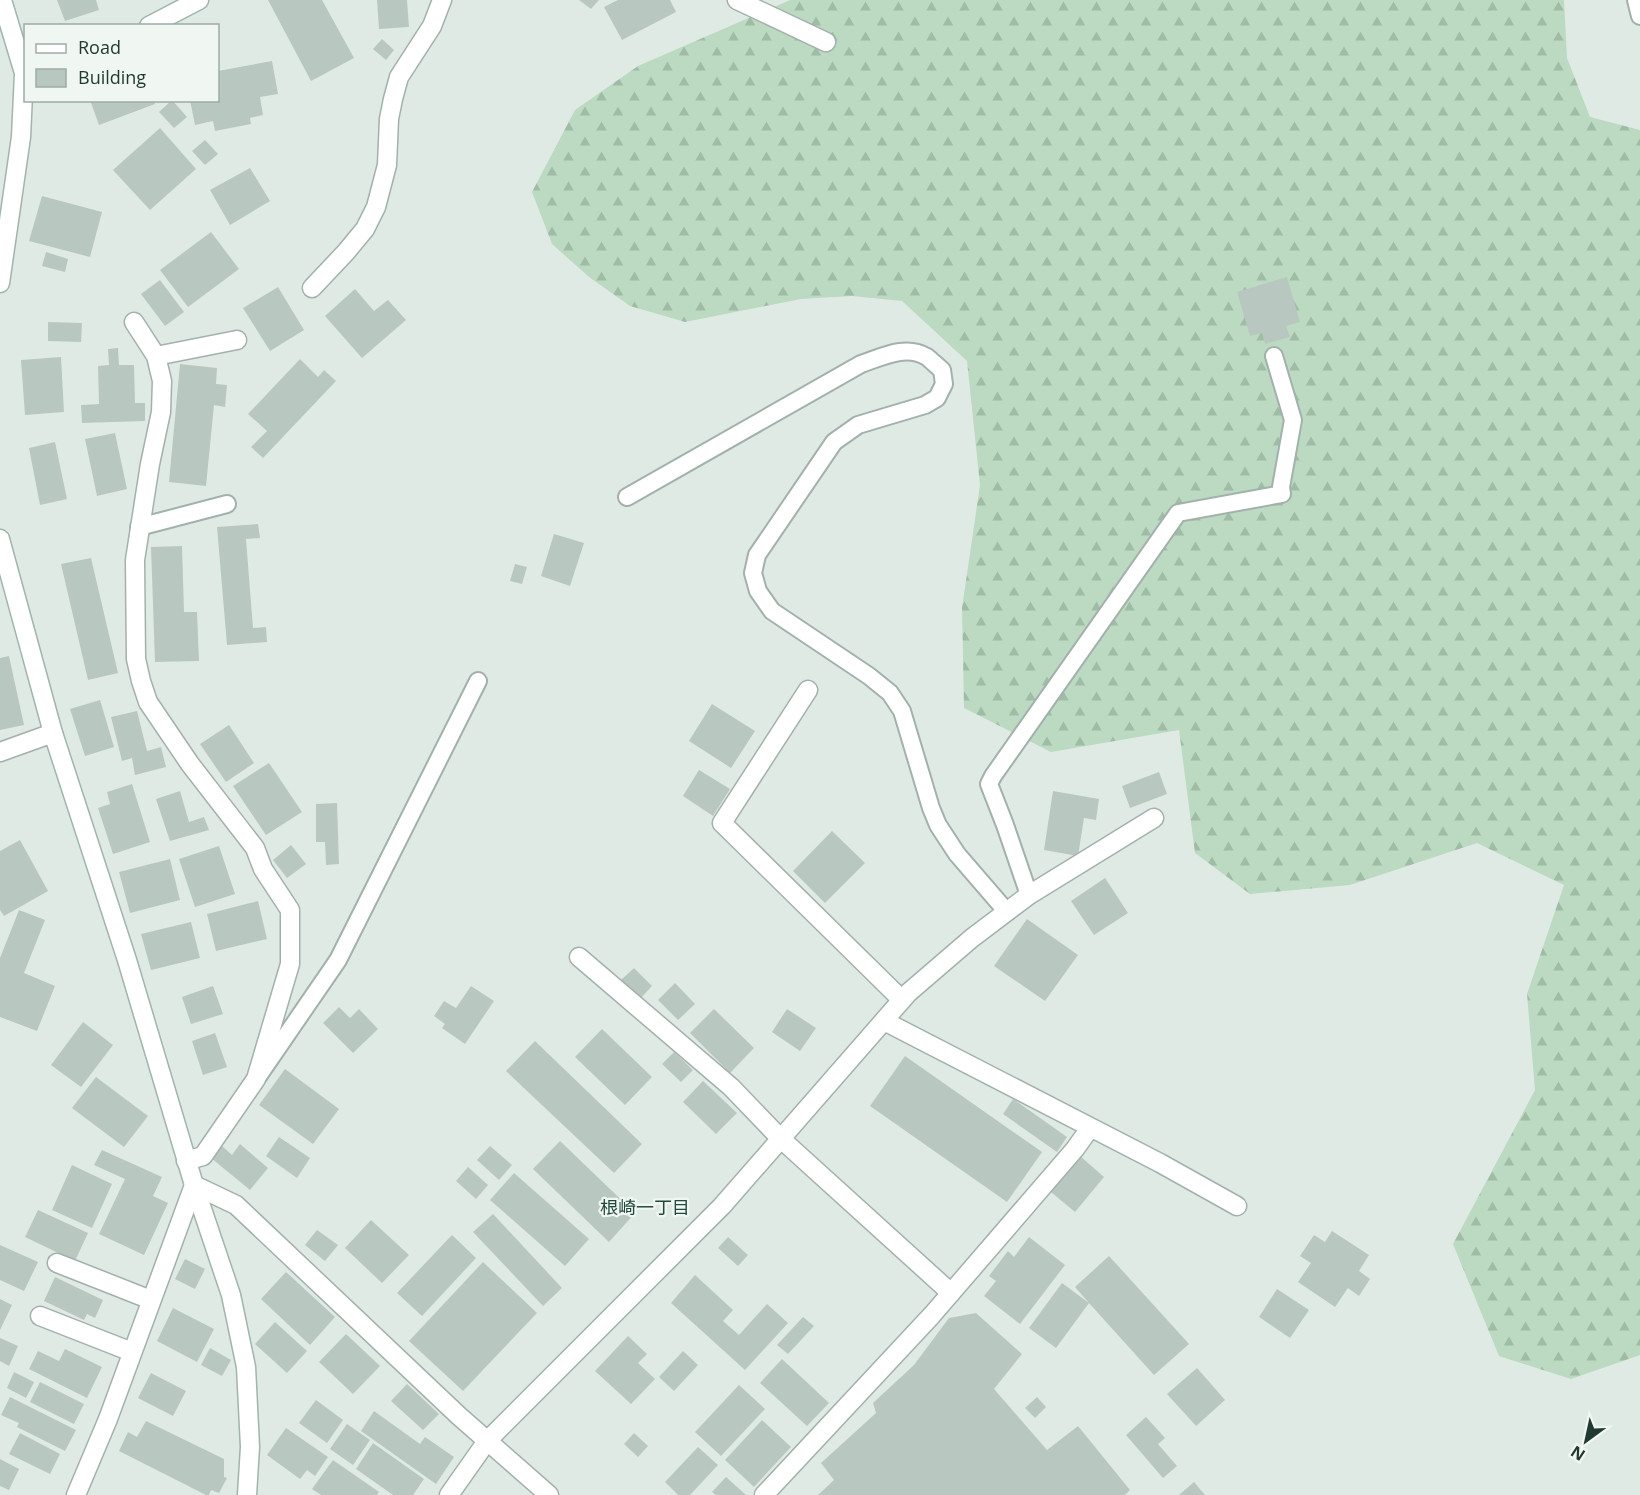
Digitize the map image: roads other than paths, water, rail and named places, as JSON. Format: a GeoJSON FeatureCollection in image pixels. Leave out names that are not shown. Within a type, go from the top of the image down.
{"type":"FeatureCollection","features":[{"type":"Feature","properties":{"kind":"street"},"geometry":{"type":"LineString","coordinates":[[2,0],[24,69]]}},
{"type":"Feature","properties":{"kind":"street"},"geometry":{"type":"LineString","coordinates":[[153,24],[199,0]]}},
{"type":"Feature","properties":{"kind":"street"},"geometry":{"type":"LineString","coordinates":[[312,288],[365,229],[376,207],[387,165],[389,119],[399,77],[432,26],[442,0]]}},
{"type":"Feature","properties":{"kind":"street"},"geometry":{"type":"LineString","coordinates":[[743,1],[826,42]]}},
{"type":"Feature","properties":{"kind":"street"},"geometry":{"type":"LineString","coordinates":[[0,283],[21,137],[24,88]]}},
{"type":"Feature","properties":{"kind":"street"},"geometry":{"type":"LineString","coordinates":[[134,322],[156,356],[162,381],[161,412],[150,464],[135,560],[136,659],[141,681],[148,702],[190,764],[255,848],[263,869],[290,910],[290,964],[256,1079],[203,1156],[186,1161]]}},
{"type":"Feature","properties":{"kind":"street"},"geometry":{"type":"LineString","coordinates":[[156,356],[237,340]]}},
{"type":"Feature","properties":{"kind":"street"},"geometry":{"type":"LineString","coordinates":[[0,539],[5,577],[126,960],[186,1161],[231,1295],[246,1367],[250,1447],[247,1495]]}},
{"type":"Feature","properties":{"kind":"street"},"geometry":{"type":"LineString","coordinates":[[808,690],[722,823],[902,1000]]}},
{"type":"Feature","properties":{"kind":"street"},"geometry":{"type":"LineString","coordinates":[[0,752],[53,734]]}},
{"type":"Feature","properties":{"kind":"street"},"geometry":{"type":"LineString","coordinates":[[449,1495],[487,1441],[722,1206],[908,993],[972,938],[1029,895],[1154,818]]}},
{"type":"Feature","properties":{"kind":"street"},"geometry":{"type":"LineString","coordinates":[[579,957],[731,1087],[780,1138],[951,1293]]}},
{"type":"Feature","properties":{"kind":"street"},"geometry":{"type":"LineString","coordinates":[[884,1021],[1160,1162],[1237,1206]]}},
{"type":"Feature","properties":{"kind":"street"},"geometry":{"type":"LineString","coordinates":[[764,1495],[951,1293],[1075,1149],[1090,1128]]}},
{"type":"Feature","properties":{"kind":"street"},"geometry":{"type":"LineString","coordinates":[[194,1185],[236,1205],[487,1441],[549,1495]]}},
{"type":"Feature","properties":{"kind":"street"},"geometry":{"type":"LineString","coordinates":[[76,1495],[108,1419],[194,1185]]}},
{"type":"Feature","properties":{"kind":"street"},"geometry":{"type":"LineString","coordinates":[[57,1263],[151,1300]]}},
{"type":"Feature","properties":{"kind":"street"},"geometry":{"type":"LineString","coordinates":[[40,1316],[132,1352]]}},
{"type":"Feature","properties":{"kind":"lane"},"geometry":{"type":"LineString","coordinates":[[1636,0],[1640,16]]}},
{"type":"Feature","properties":{"kind":"lane"},"geometry":{"type":"LineString","coordinates":[[627,497],[861,364],[900,351],[918,353],[927,357],[942,370],[944,384],[937,398],[925,405],[858,425],[834,442],[757,555],[753,573],[758,591],[772,611],[869,676],[890,693],[902,711],[938,825],[957,854],[1007,912]]}},
{"type":"Feature","properties":{"kind":"lane"},"geometry":{"type":"LineString","coordinates":[[1029,895],[989,784],[1178,513],[1282,494],[1281,487],[1293,420],[1274,356]]}},
{"type":"Feature","properties":{"kind":"lane"},"geometry":{"type":"LineString","coordinates":[[139,527],[227,504]]}},
{"type":"Feature","properties":{"kind":"lane"},"geometry":{"type":"LineString","coordinates":[[256,1079],[338,960],[478,681]]}},
{"type":"Feature","properties":{"kind":"district","name":"根崎一丁目"},"geometry":{"type":"Point","coordinates":[645,1207]}}]}
